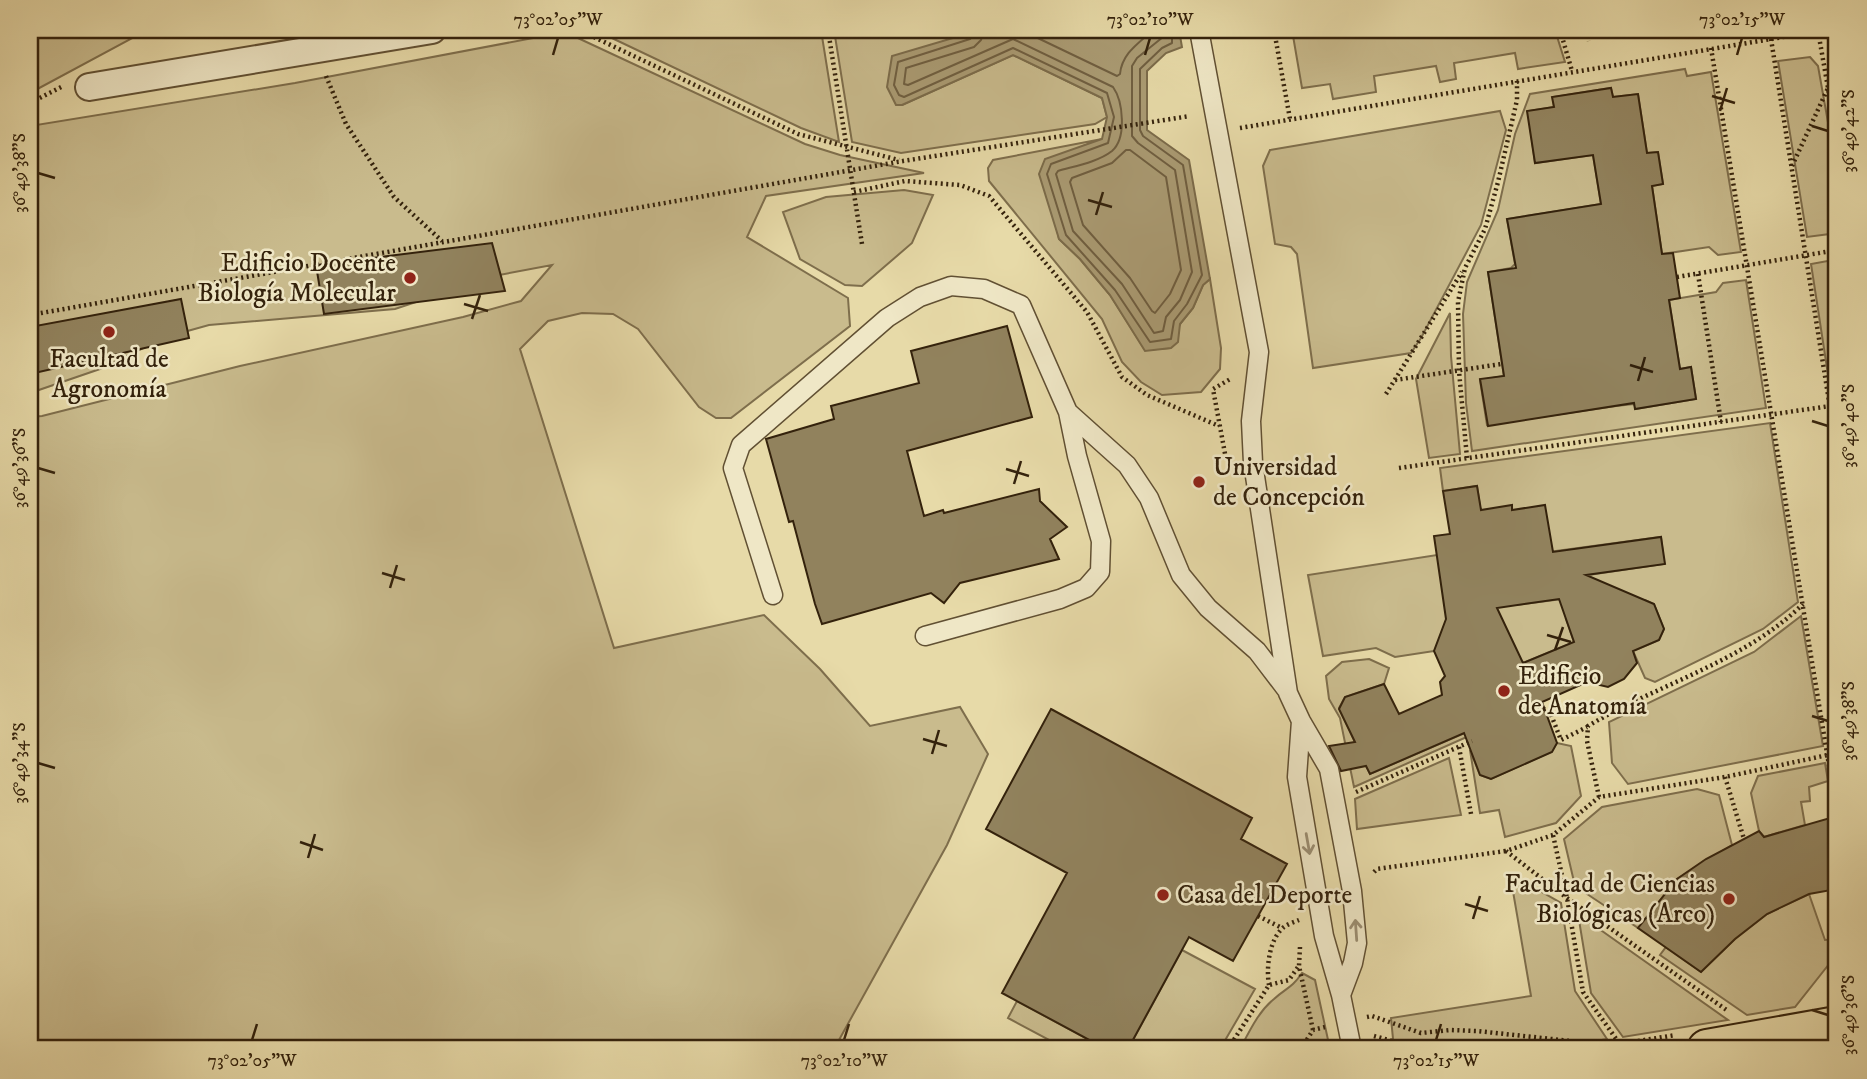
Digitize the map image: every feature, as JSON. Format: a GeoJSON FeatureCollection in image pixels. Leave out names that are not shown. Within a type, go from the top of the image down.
{"type":"FeatureCollection","features":[{"type":"Feature","properties":{"kind":"main road"},"geometry":{"type":"LineString","coordinates":[[1695,1042],[1837,1026]]}},
{"type":"Feature","properties":{"kind":"street"},"geometry":{"type":"LineString","coordinates":[[89,87],[432,30]]}},
{"type":"Feature","properties":{"kind":"lane"},"geometry":{"type":"LineString","coordinates":[[1199,30],[1259,352],[1251,421],[1253,463],[1288,693]]}},
{"type":"Feature","properties":{"kind":"lane"},"geometry":{"type":"LineString","coordinates":[[773,595],[733,468],[741,445],[887,318],[919,296],[951,286],[984,289],[1021,305],[1068,412],[1077,456],[1101,541],[1101,572],[1086,588],[1060,599],[925,636]]}},
{"type":"Feature","properties":{"kind":"lane"},"geometry":{"type":"LineString","coordinates":[[1068,412],[1127,465],[1149,498],[1181,575],[1208,608],[1257,651],[1288,693],[1329,769],[1352,891],[1357,943],[1341,995]]}},
{"type":"Feature","properties":{"kind":"lane"},"geometry":{"type":"LineString","coordinates":[[1301,721],[1297,777],[1319,909],[1352,1049]]}},
{"type":"Feature","properties":{"kind":"path"},"geometry":{"type":"LineString","coordinates":[[579,30],[798,134],[903,161]]}},
{"type":"Feature","properties":{"kind":"path"},"geometry":{"type":"LineString","coordinates":[[828,30],[862,244]]}},
{"type":"Feature","properties":{"kind":"path"},"geometry":{"type":"LineString","coordinates":[[1274,30],[1290,119]]}},
{"type":"Feature","properties":{"kind":"path"},"geometry":{"type":"LineString","coordinates":[[1560,30],[1572,71]]}},
{"type":"Feature","properties":{"kind":"path"},"geometry":{"type":"LineString","coordinates":[[1587,30],[1589,41]]}},
{"type":"Feature","properties":{"kind":"path"},"geometry":{"type":"LineString","coordinates":[[1595,30],[1597,40]]}},
{"type":"Feature","properties":{"kind":"path"},"geometry":{"type":"LineString","coordinates":[[1604,30],[1605,38]]}},
{"type":"Feature","properties":{"kind":"path"},"geometry":{"type":"LineString","coordinates":[[1613,30],[1614,37]]}},
{"type":"Feature","properties":{"kind":"path"},"geometry":{"type":"LineString","coordinates":[[1219,132],[1825,30]]}},
{"type":"Feature","properties":{"kind":"path"},"geometry":{"type":"LineString","coordinates":[[1818,31],[1837,139]]}},
{"type":"Feature","properties":{"kind":"path"},"geometry":{"type":"LineString","coordinates":[[1771,39],[1837,451]]}},
{"type":"Feature","properties":{"kind":"path"},"geometry":{"type":"LineString","coordinates":[[1711,48],[1837,814]]}},
{"type":"Feature","properties":{"kind":"path"},"geometry":{"type":"LineString","coordinates":[[314,49],[346,124],[394,197],[443,242]]}},
{"type":"Feature","properties":{"kind":"path"},"geometry":{"type":"LineString","coordinates":[[1385,394],[1465,268],[1485,229],[1517,100],[1517,81]]}},
{"type":"Feature","properties":{"kind":"path"},"geometry":{"type":"LineString","coordinates":[[1792,168],[1828,88]]}},
{"type":"Feature","properties":{"kind":"path"},"geometry":{"type":"LineString","coordinates":[[30,315],[903,161],[1198,114]]}},
{"type":"Feature","properties":{"kind":"path"},"geometry":{"type":"LineString","coordinates":[[854,192],[905,181],[960,185],[989,196],[1087,312],[1122,377],[1147,395],[1220,426]]}},
{"type":"Feature","properties":{"kind":"path"},"geometry":{"type":"LineString","coordinates":[[1677,277],[1837,250]]}},
{"type":"Feature","properties":{"kind":"path"},"geometry":{"type":"LineString","coordinates":[[1465,268],[1458,302],[1459,371],[1468,458]]}},
{"type":"Feature","properties":{"kind":"path"},"geometry":{"type":"LineString","coordinates":[[1698,274],[1721,422]]}},
{"type":"Feature","properties":{"kind":"path"},"geometry":{"type":"LineString","coordinates":[[1394,381],[1501,364]]}},
{"type":"Feature","properties":{"kind":"path"},"geometry":{"type":"LineString","coordinates":[[1399,468],[1837,405]]}},
{"type":"Feature","properties":{"kind":"path"},"geometry":{"type":"LineString","coordinates":[[1538,710],[1542,708],[1550,712],[1561,740],[1619,708],[1741,649],[1786,621],[1802,604]]}},
{"type":"Feature","properties":{"kind":"path"},"geometry":{"type":"LineString","coordinates":[[1588,726],[1587,741],[1599,797]]}},
{"type":"Feature","properties":{"kind":"path"},"geometry":{"type":"LineString","coordinates":[[1355,792],[1472,741]]}},
{"type":"Feature","properties":{"kind":"path"},"geometry":{"type":"LineString","coordinates":[[1459,747],[1471,814]]}},
{"type":"Feature","properties":{"kind":"path"},"geometry":{"type":"LineString","coordinates":[[1352,891],[1377,869],[1506,851],[1553,835],[1599,797],[1725,777],[1837,753]]}},
{"type":"Feature","properties":{"kind":"path"},"geometry":{"type":"LineString","coordinates":[[1725,777],[1744,839]]}},
{"type":"Feature","properties":{"kind":"path"},"geometry":{"type":"LineString","coordinates":[[1553,835],[1583,992],[1619,1044]]}},
{"type":"Feature","properties":{"kind":"path"},"geometry":{"type":"LineString","coordinates":[[1506,851],[1567,898],[1735,1016]]}},
{"type":"Feature","properties":{"kind":"path"},"geometry":{"type":"LineString","coordinates":[[1228,1049],[1269,985],[1266,969],[1270,950],[1282,928],[1319,909]]}},
{"type":"Feature","properties":{"kind":"path"},"geometry":{"type":"LineString","coordinates":[[1258,916],[1282,928]]}},
{"type":"Feature","properties":{"kind":"path"},"geometry":{"type":"LineString","coordinates":[[1269,985],[1289,980],[1299,966]]}},
{"type":"Feature","properties":{"kind":"path"},"geometry":{"type":"LineString","coordinates":[[1301,1049],[1313,1030],[1372,1016],[1421,1033],[1477,1031],[1619,1044],[1695,1042]]}},
{"type":"Feature","properties":{"kind":"shaded area"},"geometry":{"type":"Polygon","coordinates":[[[30,30],[140,30],[140,34],[30,93],[30,30]]]}},
{"type":"Feature","properties":{"kind":"shaded area"},"geometry":{"type":"Polygon","coordinates":[[[595,30],[821,30],[839,142],[801,128],[595,30]]]}},
{"type":"Feature","properties":{"kind":"shaded area"},"geometry":{"type":"Polygon","coordinates":[[[834,30],[980,30],[969,33],[902,105],[1013,55],[1102,98],[1107,117],[1095,124],[901,153],[852,142],[834,30]]]}},
{"type":"Feature","properties":{"kind":"shaded area"},"geometry":{"type":"Polygon","coordinates":[[[1292,30],[1555,30],[1565,62],[1518,69],[1515,53],[1454,63],[1456,79],[1440,82],[1436,66],[1374,76],[1376,92],[1333,99],[1330,84],[1302,88],[1292,30]]]}},
{"type":"Feature","properties":{"kind":"shaded area"},"geometry":{"type":"Polygon","coordinates":[[[565,32],[805,144],[840,155],[924,173],[766,196],[747,237],[848,298],[850,326],[731,418],[716,418],[699,407],[638,329],[613,314],[582,313],[548,321],[520,349],[614,648],[764,615],[820,669],[870,726],[960,707],[988,754],[947,845],[834,1049],[30,1049],[30,417],[240,366],[463,317],[521,301],[552,265],[494,276],[395,309],[209,325],[166,337],[100,369],[30,393],[30,126],[295,83],[565,32]]]}},
{"type":"Feature","properties":{"kind":"shaded area"},"geometry":{"type":"Polygon","coordinates":[[[1810,57],[1818,66],[1837,173],[1837,233],[1807,237],[1778,61],[1810,57]]]}},
{"type":"Feature","properties":{"kind":"shaded area"},"geometry":{"type":"Polygon","coordinates":[[[1685,69],[1687,76],[1711,72],[1741,252],[1718,255],[1709,247],[1662,254],[1652,186],[1663,184],[1658,152],[1647,153],[1638,94],[1613,97],[1611,88],[1553,97],[1554,107],[1528,111],[1535,163],[1593,155],[1601,204],[1507,219],[1515,264],[1511,268],[1488,272],[1504,376],[1480,380],[1487,425],[1616,406],[1634,404],[1636,409],[1696,399],[1691,367],[1680,369],[1669,300],[1716,292],[1723,283],[1746,280],[1766,408],[1472,451],[1466,403],[1463,314],[1467,282],[1498,210],[1515,134],[1530,94],[1685,69]]]}},
{"type":"Feature","properties":{"kind":"shaded area"},"geometry":{"type":"Polygon","coordinates":[[[1500,111],[1506,130],[1481,225],[1411,353],[1313,368],[1297,254],[1291,247],[1275,244],[1263,166],[1270,150],[1500,111]]]}},
{"type":"Feature","properties":{"kind":"shaded area"},"geometry":{"type":"Polygon","coordinates":[[[1102,139],[1083,146],[1055,220],[1059,239],[1110,295],[1145,350],[1170,348],[1180,324],[1193,308],[1203,285],[1210,279],[1221,348],[1220,369],[1201,392],[1162,395],[1141,382],[1122,362],[1102,319],[989,181],[988,168],[993,160],[1102,139]]]}},
{"type":"Feature","properties":{"kind":"shaded area"},"geometry":{"type":"Polygon","coordinates":[[[904,190],[933,195],[912,243],[862,286],[845,285],[800,259],[783,212],[826,197],[904,190]]]}},
{"type":"Feature","properties":{"kind":"shaded area"},"geometry":{"type":"Polygon","coordinates":[[[1833,260],[1837,262],[1837,433],[1811,264],[1833,260]]]}},
{"type":"Feature","properties":{"kind":"shaded area"},"geometry":{"type":"Polygon","coordinates":[[[1450,313],[1460,454],[1429,458],[1416,379],[1450,313]]]}},
{"type":"Feature","properties":{"kind":"shaded area"},"geometry":{"type":"Polygon","coordinates":[[[1770,423],[1798,602],[1763,629],[1655,682],[1645,678],[1633,651],[1659,640],[1664,629],[1654,604],[1645,600],[1566,619],[1574,642],[1523,663],[1434,651],[1395,657],[1376,648],[1323,656],[1308,575],[1437,555],[1516,605],[1563,599],[1561,579],[1664,564],[1661,537],[1488,560],[1477,486],[1443,491],[1440,468],[1770,423]]]}},
{"type":"Feature","properties":{"kind":"shaded area"},"geometry":{"type":"Polygon","coordinates":[[[1801,616],[1823,746],[1628,784],[1612,763],[1609,722],[1754,652],[1801,616]]]}},
{"type":"Feature","properties":{"kind":"shaded area"},"geometry":{"type":"Polygon","coordinates":[[[1369,659],[1389,668],[1384,684],[1345,697],[1339,708],[1370,774],[1467,732],[1469,736],[1354,787],[1340,718],[1329,699],[1326,676],[1342,662],[1369,659]]]}},
{"type":"Feature","properties":{"kind":"shaded area"},"geometry":{"type":"Polygon","coordinates":[[[1557,743],[1571,746],[1581,796],[1556,823],[1505,837],[1499,810],[1480,813],[1470,750],[1480,775],[1491,779],[1551,752],[1557,743]]]}},
{"type":"Feature","properties":{"kind":"shaded area"},"geometry":{"type":"Polygon","coordinates":[[[1449,758],[1461,815],[1357,829],[1355,799],[1449,758]]]}},
{"type":"Feature","properties":{"kind":"shaded area"},"geometry":{"type":"Polygon","coordinates":[[[1825,763],[1828,781],[1809,787],[1810,801],[1801,802],[1805,825],[1764,837],[1759,831],[1751,793],[1758,776],[1825,763]]]}},
{"type":"Feature","properties":{"kind":"shaded area"},"geometry":{"type":"Polygon","coordinates":[[[1697,789],[1719,795],[1732,845],[1677,879],[1638,928],[1575,886],[1564,839],[1602,807],[1697,789]]]}},
{"type":"Feature","properties":{"kind":"shaded area"},"geometry":{"type":"Polygon","coordinates":[[[1510,874],[1561,903],[1575,991],[1607,1039],[1553,1049],[1394,1049],[1391,1018],[1531,996],[1510,874]]]}},
{"type":"Feature","properties":{"kind":"shaded area"},"geometry":{"type":"Polygon","coordinates":[[[1809,894],[1825,940],[1837,939],[1837,954],[1795,1007],[1747,1015],[1660,955],[1666,947],[1701,972],[1735,939],[1767,914],[1809,894]]]}},
{"type":"Feature","properties":{"kind":"shaded area"},"geometry":{"type":"Polygon","coordinates":[[[1578,914],[1728,1020],[1623,1037],[1591,993],[1578,914]]]}},
{"type":"Feature","properties":{"kind":"shaded area"},"geometry":{"type":"Polygon","coordinates":[[[1182,950],[1255,989],[1220,1049],[1128,1049],[1182,950]]]}},
{"type":"Feature","properties":{"kind":"shaded area"},"geometry":{"type":"Polygon","coordinates":[[[1302,973],[1315,980],[1330,1049],[1240,1049],[1263,1010],[1302,973]]]}},
{"type":"Feature","properties":{"kind":"shaded area"},"geometry":{"type":"Polygon","coordinates":[[[1017,1001],[1106,1049],[1066,1049],[1008,1018],[1017,1001]]]}},
{"type":"Feature","properties":{"kind":"water"},"geometry":{"type":"Polygon","coordinates":[[[980,30],[1179,30],[1182,47],[1166,53],[1147,71],[1147,130],[1189,160],[1210,279],[1203,285],[1193,308],[1180,324],[1178,342],[1171,348],[1145,351],[1110,295],[1059,239],[1039,174],[1045,159],[1102,139],[1107,117],[1102,98],[1013,55],[902,105],[896,105],[887,87],[892,56],[980,30]]]}},
{"type":"Feature","properties":{"kind":"building"},"geometry":{"type":"Polygon","coordinates":[[[1611,88],[1613,97],[1638,94],[1647,153],[1658,152],[1663,184],[1652,186],[1662,254],[1673,253],[1680,298],[1669,300],[1680,369],[1691,367],[1696,399],[1635,409],[1634,403],[1488,426],[1480,379],[1504,376],[1488,272],[1516,268],[1507,219],[1601,204],[1593,155],[1535,163],[1527,111],[1554,107],[1552,97],[1611,88]]]}},
{"type":"Feature","properties":{"kind":"building","name":"Edificio Docente Biología Molecular"},"geometry":{"type":"Polygon","coordinates":[[[492,243],[505,291],[324,314],[316,265],[492,243]]]}},
{"type":"Feature","properties":{"kind":"building","name":"Facultad de Agronomía"},"geometry":{"type":"Polygon","coordinates":[[[181,299],[189,338],[30,374],[30,327],[181,299]]]}},
{"type":"Feature","properties":{"kind":"building"},"geometry":{"type":"Polygon","coordinates":[[[1007,326],[1032,417],[907,451],[924,516],[1039,489],[1040,501],[1067,527],[1050,539],[1059,559],[960,583],[944,603],[931,593],[822,624],[766,439],[834,419],[831,406],[919,383],[911,351],[1007,326]]]}},
{"type":"Feature","properties":{"kind":"building"},"geometry":{"type":"Polygon","coordinates":[[[1477,486],[1481,510],[1512,505],[1512,510],[1545,505],[1553,552],[1661,537],[1665,564],[1586,575],[1654,604],[1664,629],[1659,640],[1633,651],[1637,663],[1624,679],[1608,687],[1587,682],[1542,702],[1557,743],[1552,752],[1491,779],[1480,775],[1464,733],[1370,774],[1366,766],[1341,771],[1329,746],[1355,742],[1339,709],[1345,697],[1384,684],[1399,714],[1442,695],[1440,682],[1445,676],[1434,651],[1446,619],[1434,536],[1450,534],[1443,491],[1477,486]],[[1559,599],[1497,608],[1523,663],[1574,642],[1559,599]]]}},
{"type":"Feature","properties":{"kind":"building","name":"Casa del Deporte"},"geometry":{"type":"Polygon","coordinates":[[[1051,709],[1252,818],[1241,839],[1287,864],[1233,961],[1189,937],[1128,1049],[1106,1049],[1002,993],[1067,873],[986,829],[1051,709]]]}},
{"type":"Feature","properties":{"kind":"building","name":"Facultad de Ciencias Biológicas (Arco)"},"geometry":{"type":"Polygon","coordinates":[[[1837,816],[1837,889],[1809,894],[1767,914],[1735,939],[1701,972],[1638,928],[1677,879],[1706,859],[1759,831],[1764,837],[1837,816]]]}},
{"type":"Feature","properties":{"kind":"place","name":"Edificio Docente Biología Molecular"},"geometry":{"type":"Point","coordinates":[410,278]}},
{"type":"Feature","properties":{"kind":"place","name":"Facultad de Agronomía"},"geometry":{"type":"Point","coordinates":[109,332]}},
{"type":"Feature","properties":{"kind":"place","name":"Universidad de Concepción"},"geometry":{"type":"Point","coordinates":[1199,482]}},
{"type":"Feature","properties":{"kind":"place","name":"Edificio de Anatomía"},"geometry":{"type":"Point","coordinates":[1504,691]}},
{"type":"Feature","properties":{"kind":"place","name":"Casa del Deporte"},"geometry":{"type":"Point","coordinates":[1163,895]}},
{"type":"Feature","properties":{"kind":"place","name":"Facultad de Ciencias Biológicas (Arco)"},"geometry":{"type":"Point","coordinates":[1729,899]}}]}
